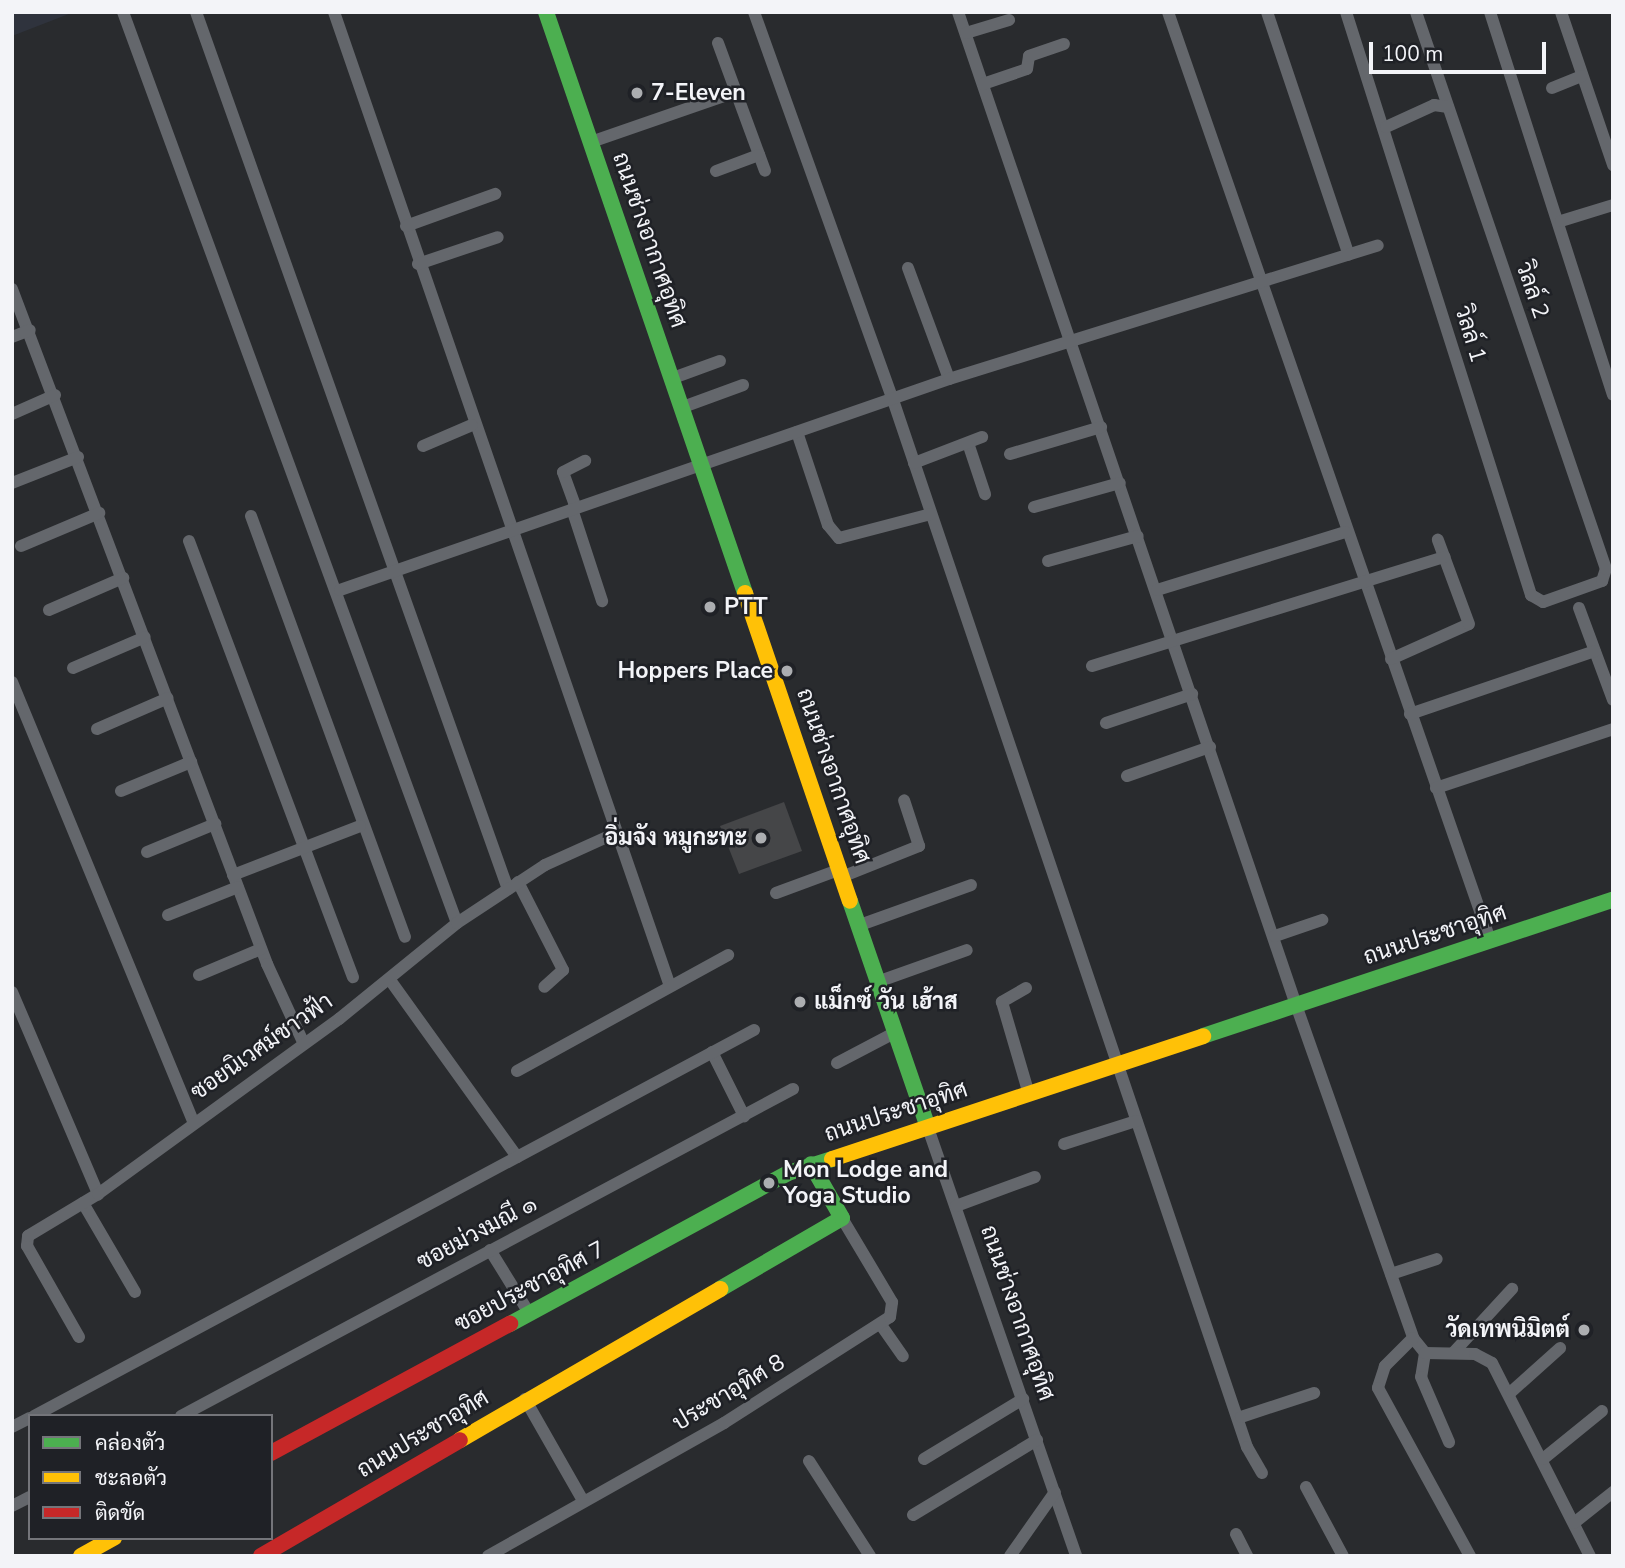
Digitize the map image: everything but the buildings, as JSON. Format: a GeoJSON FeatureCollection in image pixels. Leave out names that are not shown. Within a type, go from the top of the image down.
{"type":"FeatureCollection","features":[{"type":"Feature","properties":{"kind":"street"},"geometry":{"type":"LineString","coordinates":[[123,12],[340,590],[457,923]]}},
{"type":"Feature","properties":{"kind":"street"},"geometry":{"type":"LineString","coordinates":[[196,12],[395,571],[513,886],[563,970],[544,987]]}},
{"type":"Feature","properties":{"kind":"street"},"geometry":{"type":"LineString","coordinates":[[334,12],[472,425],[512,530],[670,986]]}},
{"type":"Feature","properties":{"kind":"street","name":"ถนนช่างอากาศอุทิศ"},"geometry":{"type":"LineString","coordinates":[[546,12],[1076,1556]]}},
{"type":"Feature","properties":{"kind":"street"},"geometry":{"type":"LineString","coordinates":[[754,12],[893,400],[1115,1064],[1262,1473]]}},
{"type":"Feature","properties":{"kind":"street"},"geometry":{"type":"LineString","coordinates":[[958,12],[1176,643],[1295,1002],[1413,1338],[1425,1353],[1421,1377],[1449,1442]]}},
{"type":"Feature","properties":{"kind":"street"},"geometry":{"type":"LineString","coordinates":[[1168,12],[1363,586],[1490,940]]}},
{"type":"Feature","properties":{"kind":"street"},"geometry":{"type":"LineString","coordinates":[[1267,12],[1349,255]]}},
{"type":"Feature","properties":{"kind":"street","name":"วิลล์ 1"},"geometry":{"type":"LineString","coordinates":[[1346,12],[1385,127],[1531,595],[1542,602],[1602,581]]}},
{"type":"Feature","properties":{"kind":"street","name":"วิลล์ 2"},"geometry":{"type":"LineString","coordinates":[[1416,12],[1606,569],[1602,581]]}},
{"type":"Feature","properties":{"kind":"street"},"geometry":{"type":"LineString","coordinates":[[1490,12],[1561,221],[1613,395]]}},
{"type":"Feature","properties":{"kind":"street"},"geometry":{"type":"LineString","coordinates":[[1561,12],[1613,165]]}},
{"type":"Feature","properties":{"kind":"street"},"geometry":{"type":"LineString","coordinates":[[966,33],[1009,20]]}},
{"type":"Feature","properties":{"kind":"street"},"geometry":{"type":"LineString","coordinates":[[718,43],[765,171]]}},
{"type":"Feature","properties":{"kind":"street"},"geometry":{"type":"LineString","coordinates":[[983,83],[1027,69],[1029,56],[1064,44]]}},
{"type":"Feature","properties":{"kind":"street"},"geometry":{"type":"LineString","coordinates":[[1552,88],[1582,76]]}},
{"type":"Feature","properties":{"kind":"street"},"geometry":{"type":"LineString","coordinates":[[591,142],[736,92]]}},
{"type":"Feature","properties":{"kind":"street"},"geometry":{"type":"LineString","coordinates":[[1385,127],[1434,105],[1448,107]]}},
{"type":"Feature","properties":{"kind":"street"},"geometry":{"type":"LineString","coordinates":[[716,172],[759,155]]}},
{"type":"Feature","properties":{"kind":"street"},"geometry":{"type":"LineString","coordinates":[[406,226],[495,194]]}},
{"type":"Feature","properties":{"kind":"street"},"geometry":{"type":"LineString","coordinates":[[1561,221],[1613,205]]}},
{"type":"Feature","properties":{"kind":"street"},"geometry":{"type":"LineString","coordinates":[[418,264],[498,237]]}},
{"type":"Feature","properties":{"kind":"street"},"geometry":{"type":"LineString","coordinates":[[340,590],[949,379],[1071,340],[1261,286],[1378,245]]}},
{"type":"Feature","properties":{"kind":"street"},"geometry":{"type":"LineString","coordinates":[[908,268],[949,379]]}},
{"type":"Feature","properties":{"kind":"street"},"geometry":{"type":"LineString","coordinates":[[12,289],[55,395],[261,949],[304,1044]]}},
{"type":"Feature","properties":{"kind":"street"},"geometry":{"type":"LineString","coordinates":[[12,337],[30,330]]}},
{"type":"Feature","properties":{"kind":"street"},"geometry":{"type":"LineString","coordinates":[[673,378],[720,361]]}},
{"type":"Feature","properties":{"kind":"street"},"geometry":{"type":"LineString","coordinates":[[683,407],[743,385]]}},
{"type":"Feature","properties":{"kind":"street"},"geometry":{"type":"LineString","coordinates":[[12,414],[55,395]]}},
{"type":"Feature","properties":{"kind":"street"},"geometry":{"type":"LineString","coordinates":[[423,446],[472,425]]}},
{"type":"Feature","properties":{"kind":"street"},"geometry":{"type":"LineString","coordinates":[[1010,454],[1101,427]]}},
{"type":"Feature","properties":{"kind":"street"},"geometry":{"type":"LineString","coordinates":[[797,432],[828,525],[839,538],[931,513]]}},
{"type":"Feature","properties":{"kind":"street"},"geometry":{"type":"LineString","coordinates":[[914,463],[982,437]]}},
{"type":"Feature","properties":{"kind":"street"},"geometry":{"type":"LineString","coordinates":[[968,443],[985,494]]}},
{"type":"Feature","properties":{"kind":"street"},"geometry":{"type":"LineString","coordinates":[[12,483],[78,457]]}},
{"type":"Feature","properties":{"kind":"street"},"geometry":{"type":"LineString","coordinates":[[585,461],[562,472],[602,601]]}},
{"type":"Feature","properties":{"kind":"street"},"geometry":{"type":"LineString","coordinates":[[1034,507],[1120,483]]}},
{"type":"Feature","properties":{"kind":"street"},"geometry":{"type":"LineString","coordinates":[[21,546],[99,513]]}},
{"type":"Feature","properties":{"kind":"street"},"geometry":{"type":"LineString","coordinates":[[251,516],[360,826],[405,937]]}},
{"type":"Feature","properties":{"kind":"street"},"geometry":{"type":"LineString","coordinates":[[1157,590],[1345,533]]}},
{"type":"Feature","properties":{"kind":"street"},"geometry":{"type":"LineString","coordinates":[[1048,561],[1138,536]]}},
{"type":"Feature","properties":{"kind":"street"},"geometry":{"type":"LineString","coordinates":[[1391,659],[1469,624],[1438,540]]}},
{"type":"Feature","properties":{"kind":"street"},"geometry":{"type":"LineString","coordinates":[[189,541],[300,848],[353,977]]}},
{"type":"Feature","properties":{"kind":"street"},"geometry":{"type":"LineString","coordinates":[[1092,666],[1363,586],[1445,557]]}},
{"type":"Feature","properties":{"kind":"street"},"geometry":{"type":"LineString","coordinates":[[48,610],[123,579]]}},
{"type":"Feature","properties":{"kind":"street"},"geometry":{"type":"LineString","coordinates":[[1579,608],[1613,700]]}},
{"type":"Feature","properties":{"kind":"street"},"geometry":{"type":"LineString","coordinates":[[73,668],[145,637]]}},
{"type":"Feature","properties":{"kind":"street"},"geometry":{"type":"LineString","coordinates":[[1410,714],[1595,651]]}},
{"type":"Feature","properties":{"kind":"street"},"geometry":{"type":"LineString","coordinates":[[12,682],[193,1122]]}},
{"type":"Feature","properties":{"kind":"street"},"geometry":{"type":"LineString","coordinates":[[1106,723],[1192,694]]}},
{"type":"Feature","properties":{"kind":"street"},"geometry":{"type":"LineString","coordinates":[[97,729],[168,698]]}},
{"type":"Feature","properties":{"kind":"street"},"geometry":{"type":"LineString","coordinates":[[1436,788],[1613,729]]}},
{"type":"Feature","properties":{"kind":"street"},"geometry":{"type":"LineString","coordinates":[[1128,776],[1210,747]]}},
{"type":"Feature","properties":{"kind":"street"},"geometry":{"type":"LineString","coordinates":[[121,791],[191,762]]}},
{"type":"Feature","properties":{"kind":"street"},"geometry":{"type":"LineString","coordinates":[[776,893],[919,846],[904,800]]}},
{"type":"Feature","properties":{"kind":"street"},"geometry":{"type":"LineString","coordinates":[[147,852],[215,824]]}},
{"type":"Feature","properties":{"kind":"street"},"geometry":{"type":"LineString","coordinates":[[168,915],[300,848],[360,826]]}},
{"type":"Feature","properties":{"kind":"street","name":"ซอยนิเวศม์ชาวฟ้า"},"geometry":{"type":"LineString","coordinates":[[79,1337],[27,1246],[34,1232],[98,1194],[193,1122],[304,1044],[390,980],[457,923],[513,886],[616,833]]}},
{"type":"Feature","properties":{"kind":"street"},"geometry":{"type":"LineString","coordinates":[[860,925],[971,885]]}},
{"type":"Feature","properties":{"kind":"street","name":"ถนนประชาอุทิศ"},"geometry":{"type":"LineString","coordinates":[[261,1556],[525,1399],[842,1218],[811,1164],[928,1128],[1028,1091],[1295,1002],[1613,900]]}},
{"type":"Feature","properties":{"kind":"street"},"geometry":{"type":"LineString","coordinates":[[1275,936],[1322,920]]}},
{"type":"Feature","properties":{"kind":"street"},"geometry":{"type":"LineString","coordinates":[[199,975],[261,949]]}},
{"type":"Feature","properties":{"kind":"street"},"geometry":{"type":"LineString","coordinates":[[880,981],[967,950]]}},
{"type":"Feature","properties":{"kind":"street"},"geometry":{"type":"LineString","coordinates":[[517,1071],[728,955]]}},
{"type":"Feature","properties":{"kind":"street"},"geometry":{"type":"LineString","coordinates":[[390,980],[517,1157]]}},
{"type":"Feature","properties":{"kind":"street"},"geometry":{"type":"LineString","coordinates":[[1026,988],[1002,1002],[1028,1091]]}},
{"type":"Feature","properties":{"kind":"street"},"geometry":{"type":"LineString","coordinates":[[12,992],[98,1194]]}},
{"type":"Feature","properties":{"kind":"street"},"geometry":{"type":"LineString","coordinates":[[38,1414],[754,1030]]}},
{"type":"Feature","properties":{"kind":"street"},"geometry":{"type":"LineString","coordinates":[[837,1063],[896,1032]]}},
{"type":"Feature","properties":{"kind":"street"},"geometry":{"type":"LineString","coordinates":[[712,1052],[744,1116]]}},
{"type":"Feature","properties":{"kind":"street","name":"ซอยม่วงมณี ๑"},"geometry":{"type":"LineString","coordinates":[[185,1414],[793,1089]]}},
{"type":"Feature","properties":{"kind":"street"},"geometry":{"type":"LineString","coordinates":[[1064,1144],[1136,1121]]}},
{"type":"Feature","properties":{"kind":"street","name":"ซอยประชาอุทิศ 7"},"geometry":{"type":"LineString","coordinates":[[273,1452],[811,1164]]}},
{"type":"Feature","properties":{"kind":"street"},"geometry":{"type":"LineString","coordinates":[[956,1206],[1035,1177]]}},
{"type":"Feature","properties":{"kind":"street"},"geometry":{"type":"LineString","coordinates":[[83,1203],[135,1292]]}},
{"type":"Feature","properties":{"kind":"street"},"geometry":{"type":"LineString","coordinates":[[842,1218],[892,1302],[881,1325],[902,1356]]}},
{"type":"Feature","properties":{"kind":"street"},"geometry":{"type":"LineString","coordinates":[[490,1250],[529,1313]]}},
{"type":"Feature","properties":{"kind":"street"},"geometry":{"type":"LineString","coordinates":[[1391,1274],[1437,1259]]}},
{"type":"Feature","properties":{"kind":"street"},"geometry":{"type":"LineString","coordinates":[[1454,1352],[1512,1289]]}},
{"type":"Feature","properties":{"kind":"street","name":"ประชาอุทิศ 8"},"geometry":{"type":"LineString","coordinates":[[488,1556],[582,1499],[724,1423],[881,1325]]}},
{"type":"Feature","properties":{"kind":"street"},"geometry":{"type":"LineString","coordinates":[[1413,1338],[1385,1366],[1378,1388],[1470,1556]]}},
{"type":"Feature","properties":{"kind":"street"},"geometry":{"type":"LineString","coordinates":[[1511,1392],[1560,1348]]}},
{"type":"Feature","properties":{"kind":"street"},"geometry":{"type":"LineString","coordinates":[[1425,1353],[1454,1352],[1485,1356],[1511,1392],[1590,1556]]}},
{"type":"Feature","properties":{"kind":"street"},"geometry":{"type":"LineString","coordinates":[[1241,1418],[1314,1393]]}},
{"type":"Feature","properties":{"kind":"street"},"geometry":{"type":"LineString","coordinates":[[525,1399],[582,1499]]}},
{"type":"Feature","properties":{"kind":"street"},"geometry":{"type":"LineString","coordinates":[[924,1459],[1023,1399]]}},
{"type":"Feature","properties":{"kind":"street"},"geometry":{"type":"LineString","coordinates":[[1543,1459],[1602,1410]]}},
{"type":"Feature","properties":{"kind":"street"},"geometry":{"type":"LineString","coordinates":[[12,1427],[28,1419]]}},
{"type":"Feature","properties":{"kind":"street"},"geometry":{"type":"LineString","coordinates":[[913,1515],[1037,1440]]}},
{"type":"Feature","properties":{"kind":"street"},"geometry":{"type":"LineString","coordinates":[[809,1461],[870,1556]]}},
{"type":"Feature","properties":{"kind":"street"},"geometry":{"type":"LineString","coordinates":[[1306,1487],[1343,1556]]}},
{"type":"Feature","properties":{"kind":"street"},"geometry":{"type":"LineString","coordinates":[[1010,1556],[1055,1492]]}},
{"type":"Feature","properties":{"kind":"street"},"geometry":{"type":"LineString","coordinates":[[1574,1523],[1613,1492]]}},
{"type":"Feature","properties":{"kind":"street"},"geometry":{"type":"LineString","coordinates":[[12,1506],[28,1498]]}},
{"type":"Feature","properties":{"kind":"street"},"geometry":{"type":"LineString","coordinates":[[1236,1534],[1247,1556]]}},
{"type":"Feature","properties":{"kind":"street"},"geometry":{"type":"LineString","coordinates":[[82,1556],[110,1540]]}},
{"type":"Feature","properties":{"kind":"shaded area"},"geometry":{"type":"Polygon","coordinates":[[[12,12],[74,12],[12,36],[12,12]]]}},
{"type":"Feature","properties":{"kind":"traffic: fast"},"geometry":{"type":"LineString","coordinates":[[546,12],[745,593]]}},
{"type":"Feature","properties":{"kind":"traffic: fast"},"geometry":{"type":"LineString","coordinates":[[1203,1036],[1613,900]]}},
{"type":"Feature","properties":{"kind":"traffic: fast"},"geometry":{"type":"LineString","coordinates":[[850,901],[928,1128]]}},
{"type":"Feature","properties":{"kind":"traffic: fast"},"geometry":{"type":"LineString","coordinates":[[510,1324],[788,1173],[832,1159]]}},
{"type":"Feature","properties":{"kind":"traffic: fast"},"geometry":{"type":"LineString","coordinates":[[720,1289],[842,1218],[811,1164]]}},
{"type":"Feature","properties":{"kind":"traffic: slow"},"geometry":{"type":"LineString","coordinates":[[745,593],[850,901]]}},
{"type":"Feature","properties":{"kind":"traffic: slow"},"geometry":{"type":"LineString","coordinates":[[832,1159],[1203,1036]]}},
{"type":"Feature","properties":{"kind":"traffic: slow"},"geometry":{"type":"LineString","coordinates":[[460,1440],[720,1289]]}},
{"type":"Feature","properties":{"kind":"traffic: slow"},"geometry":{"type":"LineString","coordinates":[[81,1556],[110,1540]]}},
{"type":"Feature","properties":{"kind":"traffic: jam"},"geometry":{"type":"LineString","coordinates":[[273,1452],[510,1324]]}},
{"type":"Feature","properties":{"kind":"traffic: jam"},"geometry":{"type":"LineString","coordinates":[[261,1556],[460,1440]]}},
{"type":"Feature","properties":{"kind":"place","name":"7-Eleven"},"geometry":{"type":"Point","coordinates":[637,93]}},
{"type":"Feature","properties":{"kind":"place","name":"PTT"},"geometry":{"type":"Point","coordinates":[710,607]}},
{"type":"Feature","properties":{"kind":"place","name":"Hoppers Place"},"geometry":{"type":"Point","coordinates":[787,671]}},
{"type":"Feature","properties":{"kind":"place","name":"อิ่มจัง หมูกะทะ"},"geometry":{"type":"Point","coordinates":[761,838]}},
{"type":"Feature","properties":{"kind":"place","name":"แม็กซ์ วัน เฮ้าส"},"geometry":{"type":"Point","coordinates":[800,1002]}},
{"type":"Feature","properties":{"kind":"place","name":"Mon Lodge and Yoga Studio"},"geometry":{"type":"Point","coordinates":[769,1183]}},
{"type":"Feature","properties":{"kind":"place","name":"วัดเทพนิมิตต์"},"geometry":{"type":"Point","coordinates":[1584,1330]}}]}
